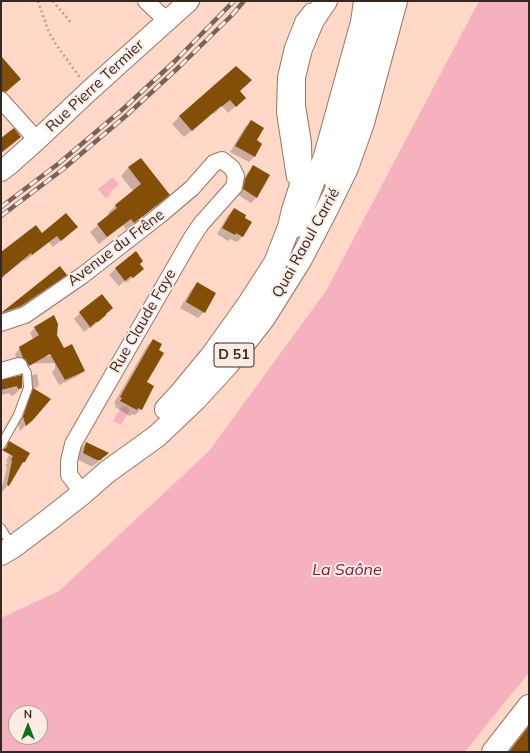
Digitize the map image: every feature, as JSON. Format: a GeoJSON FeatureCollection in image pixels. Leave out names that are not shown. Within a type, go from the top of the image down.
{"type":"FeatureCollection","features":[{"type":"Feature","properties":{"kind":"main road","name":"Quai Raoul Carrié"},"geometry":{"type":"LineString","coordinates":[[107,472],[180,394],[213,354],[248,305],[275,262],[289,227],[292,194],[301,185],[300,143],[294,106],[294,77],[301,50],[313,20],[326,1]]}},
{"type":"Feature","properties":{"kind":"main road","name":"Quai Raoul Carrié"},"geometry":{"type":"LineString","coordinates":[[7,550],[83,493],[107,472],[157,436],[196,399],[228,364],[268,311],[301,259],[347,168],[363,123],[396,1]]}},
{"type":"Feature","properties":{"kind":"main road"},"geometry":{"type":"LineString","coordinates":[[493,752],[529,706]]}},
{"type":"Feature","properties":{"kind":"street"},"geometry":{"type":"LineString","coordinates":[[146,1],[167,21]]}},
{"type":"Feature","properties":{"kind":"street","name":"Rue Pierre Termier"},"geometry":{"type":"LineString","coordinates":[[1,171],[189,1]]}},
{"type":"Feature","properties":{"kind":"street"},"geometry":{"type":"LineString","coordinates":[[275,262],[290,240],[303,212],[324,156],[361,22],[364,1]]}},
{"type":"Feature","properties":{"kind":"street"},"geometry":{"type":"LineString","coordinates":[[327,209],[349,117],[373,29],[378,1]]}},
{"type":"Feature","properties":{"kind":"street"},"geometry":{"type":"LineString","coordinates":[[1,100],[37,140]]}},
{"type":"Feature","properties":{"kind":"street"},"geometry":{"type":"LineString","coordinates":[[300,143],[309,154],[324,156],[337,148],[349,117]]}},
{"type":"Feature","properties":{"kind":"street","name":"Avenue du Frêne"},"geometry":{"type":"LineString","coordinates":[[1,323],[24,315],[83,275],[160,215],[192,188],[214,163],[222,160]]}},
{"type":"Feature","properties":{"kind":"street","name":"Rue Claude Faye"},"geometry":{"type":"LineString","coordinates":[[83,493],[70,474],[69,461],[73,444],[191,239],[201,224],[234,187],[236,176],[232,168],[222,160]]}},
{"type":"Feature","properties":{"kind":"street"},"geometry":{"type":"LineString","coordinates":[[1,370],[19,366]]}},
{"type":"Feature","properties":{"kind":"lane","name":"Quai Raoul Carrié"},"geometry":{"type":"LineString","coordinates":[[292,194],[290,170],[281,113],[282,77],[288,47],[300,19],[314,1]]}},
{"type":"Feature","properties":{"kind":"lane"},"geometry":{"type":"LineString","coordinates":[[1,445],[18,415],[28,388],[27,373],[24,368],[19,366]]}},
{"type":"Feature","properties":{"kind":"lane"},"geometry":{"type":"LineString","coordinates":[[1,528],[7,550]]}},
{"type":"Feature","properties":{"kind":"path"},"geometry":{"type":"LineString","coordinates":[[38,1],[48,30],[55,44],[89,91]]}},
{"type":"Feature","properties":{"kind":"path"},"geometry":{"type":"LineString","coordinates":[[53,1],[72,24]]}},
{"type":"Feature","properties":{"kind":"water","name":"La Saône"},"geometry":{"type":"Polygon","coordinates":[[[479,1],[529,1],[529,673],[465,752],[1,752],[1,618],[59,591],[209,451],[326,291],[479,1]]]}},
{"type":"Feature","properties":{"kind":"water"},"geometry":{"type":"Polygon","coordinates":[[[113,177],[119,185],[110,192],[109,197],[105,198],[98,189],[113,177]]]}},
{"type":"Feature","properties":{"kind":"water"},"geometry":{"type":"Polygon","coordinates":[[[122,406],[127,406],[130,410],[121,425],[113,421],[122,406]]]}},
{"type":"Feature","properties":{"kind":"building"},"geometry":{"type":"Polygon","coordinates":[[[1,56],[21,79],[6,92],[1,91],[1,56]]]}},
{"type":"Feature","properties":{"kind":"building"},"geometry":{"type":"Polygon","coordinates":[[[236,66],[252,80],[240,91],[246,98],[236,107],[230,100],[192,131],[179,116],[236,66]]]}},
{"type":"Feature","properties":{"kind":"building"},"geometry":{"type":"Polygon","coordinates":[[[251,120],[264,128],[257,140],[262,144],[255,157],[235,146],[251,120]]]}},
{"type":"Feature","properties":{"kind":"building"},"geometry":{"type":"Polygon","coordinates":[[[14,128],[21,137],[1,153],[1,138],[14,128]]]}},
{"type":"Feature","properties":{"kind":"building"},"geometry":{"type":"Polygon","coordinates":[[[141,158],[170,195],[134,223],[131,219],[107,237],[97,224],[117,208],[115,205],[141,184],[128,167],[141,158]]]}},
{"type":"Feature","properties":{"kind":"building"},"geometry":{"type":"Polygon","coordinates":[[[253,165],[270,175],[257,198],[243,189],[245,179],[253,165]]]}},
{"type":"Feature","properties":{"kind":"building"},"geometry":{"type":"Polygon","coordinates":[[[234,208],[246,215],[245,218],[252,222],[243,237],[236,233],[235,235],[222,228],[234,208]]]}},
{"type":"Feature","properties":{"kind":"building"},"geometry":{"type":"Polygon","coordinates":[[[66,213],[78,227],[61,241],[57,236],[32,255],[31,253],[1,278],[1,252],[36,225],[42,233],[66,213]]]}},
{"type":"Feature","properties":{"kind":"building"},"geometry":{"type":"Polygon","coordinates":[[[136,251],[143,261],[140,264],[144,269],[133,278],[131,276],[125,281],[115,268],[136,251]]]}},
{"type":"Feature","properties":{"kind":"building"},"geometry":{"type":"Polygon","coordinates":[[[60,266],[67,275],[21,306],[1,313],[60,266]]]}},
{"type":"Feature","properties":{"kind":"building"},"geometry":{"type":"Polygon","coordinates":[[[197,282],[216,293],[205,313],[186,302],[197,282]]]}},
{"type":"Feature","properties":{"kind":"building"},"geometry":{"type":"Polygon","coordinates":[[[102,294],[113,308],[98,322],[90,327],[79,312],[102,294]]]}},
{"type":"Feature","properties":{"kind":"building"},"geometry":{"type":"Polygon","coordinates":[[[54,315],[58,324],[57,335],[64,348],[72,344],[85,371],[65,380],[50,354],[29,366],[23,358],[19,347],[39,335],[34,327],[54,315]]]}},
{"type":"Feature","properties":{"kind":"building"},"geometry":{"type":"Polygon","coordinates":[[[153,339],[162,344],[159,350],[164,353],[147,382],[154,386],[142,410],[138,408],[137,410],[120,401],[122,398],[120,397],[153,339]]]}},
{"type":"Feature","properties":{"kind":"building"},"geometry":{"type":"Polygon","coordinates":[[[22,375],[22,388],[18,389],[17,386],[1,390],[1,380],[22,375]]]}},
{"type":"Feature","properties":{"kind":"building"},"geometry":{"type":"Polygon","coordinates":[[[33,388],[51,399],[26,426],[23,417],[33,388]]]}},
{"type":"Feature","properties":{"kind":"building"},"geometry":{"type":"Polygon","coordinates":[[[9,441],[30,453],[9,486],[7,485],[13,456],[2,450],[6,448],[9,441]]]}},
{"type":"Feature","properties":{"kind":"building"},"geometry":{"type":"Polygon","coordinates":[[[86,442],[109,453],[100,460],[97,460],[83,453],[86,442]]]}},
{"type":"Feature","properties":{"kind":"building"},"geometry":{"type":"Polygon","coordinates":[[[529,726],[529,752],[509,752],[529,726]]]}},
{"type":"Feature","properties":{"kind":"railway"},"geometry":{"type":"LineString","coordinates":[[1,207],[58,164],[123,109],[175,61],[234,1]]}},
{"type":"Feature","properties":{"kind":"railway"},"geometry":{"type":"LineString","coordinates":[[1,216],[62,170],[128,114],[179,67],[232,15],[244,1]]}}]}
